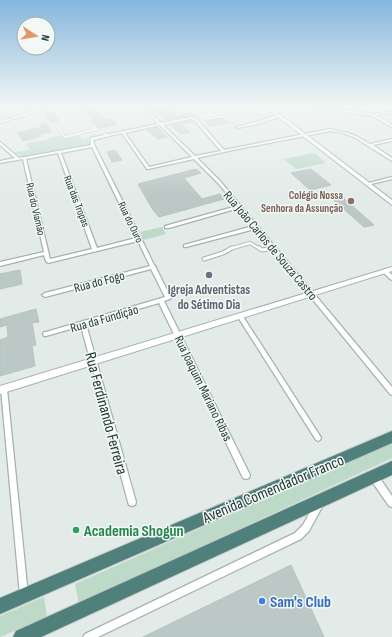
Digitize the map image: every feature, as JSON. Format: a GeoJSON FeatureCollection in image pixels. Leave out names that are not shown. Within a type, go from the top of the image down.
{"type":"FeatureCollection","features":[{"type":"Feature","properties":{"kind":"highway","name":"Avenida Comendador Franco"},"geometry":{"type":"LineString","coordinates":[[0,606],[392,437]]}},
{"type":"Feature","properties":{"kind":"highway"},"geometry":{"type":"LineString","coordinates":[[22,637],[392,468]]}},
{"type":"Feature","properties":{"kind":"street","name":"Rua do Ouro"},"geometry":{"type":"LineString","coordinates":[[104,136],[91,139],[93,146],[168,296],[167,299],[162,301]]}},
{"type":"Feature","properties":{"kind":"street"},"geometry":{"type":"LineString","coordinates":[[126,136],[148,168],[299,136]]}},
{"type":"Feature","properties":{"kind":"street","name":"Rua João Carlos de Souza Castro"},"geometry":{"type":"LineString","coordinates":[[172,136],[219,182],[392,392]]}},
{"type":"Feature","properties":{"kind":"street"},"geometry":{"type":"LineString","coordinates":[[210,136],[224,151]]}},
{"type":"Feature","properties":{"kind":"street"},"geometry":{"type":"LineString","coordinates":[[304,136],[392,203]]}},
{"type":"Feature","properties":{"kind":"street"},"geometry":{"type":"LineString","coordinates":[[356,136],[392,160]]}},
{"type":"Feature","properties":{"kind":"street"},"geometry":{"type":"LineString","coordinates":[[370,145],[392,140]]}},
{"type":"Feature","properties":{"kind":"street"},"geometry":{"type":"LineString","coordinates":[[0,142],[18,159]]}},
{"type":"Feature","properties":{"kind":"street"},"geometry":{"type":"LineString","coordinates":[[0,162],[93,146]]}},
{"type":"Feature","properties":{"kind":"street","name":"Rua das Tropas"},"geometry":{"type":"LineString","coordinates":[[59,152],[95,250]]}},
{"type":"Feature","properties":{"kind":"street","name":"Rua do Viamão"},"geometry":{"type":"LineString","coordinates":[[24,158],[48,261],[95,250]]}},
{"type":"Feature","properties":{"kind":"street"},"geometry":{"type":"LineString","coordinates":[[367,184],[392,178]]}},
{"type":"Feature","properties":{"kind":"street"},"geometry":{"type":"LineString","coordinates":[[167,227],[239,207]]}},
{"type":"Feature","properties":{"kind":"street"},"geometry":{"type":"LineString","coordinates":[[186,246],[256,227]]}},
{"type":"Feature","properties":{"kind":"street"},"geometry":{"type":"LineString","coordinates":[[95,250],[140,239]]}},
{"type":"Feature","properties":{"kind":"street"},"geometry":{"type":"LineString","coordinates":[[0,264],[46,253]]}},
{"type":"Feature","properties":{"kind":"street","name":"Rua do Fogo"},"geometry":{"type":"LineString","coordinates":[[45,295],[154,267]]}},
{"type":"Feature","properties":{"kind":"street"},"geometry":{"type":"LineString","coordinates":[[24,596],[2,390],[389,270],[392,278]]}},
{"type":"Feature","properties":{"kind":"street","name":"Rua da Fundição"},"geometry":{"type":"LineString","coordinates":[[46,334],[162,301]]}},
{"type":"Feature","properties":{"kind":"street","name":"Rua Joaquim Mariano Ribas"},"geometry":{"type":"LineString","coordinates":[[162,301],[246,475]]}},
{"type":"Feature","properties":{"kind":"street"},"geometry":{"type":"LineString","coordinates":[[240,316],[318,438]]}},
{"type":"Feature","properties":{"kind":"street","name":"Rua Ferdinando Ferreira"},"geometry":{"type":"LineString","coordinates":[[83,324],[132,502]]}},
{"type":"Feature","properties":{"kind":"street"},"geometry":{"type":"LineString","coordinates":[[374,476],[392,503]]}},
{"type":"Feature","properties":{"kind":"street"},"geometry":{"type":"LineString","coordinates":[[88,637],[298,536],[306,528],[321,501]]}},
{"type":"Feature","properties":{"kind":"lane"},"geometry":{"type":"LineString","coordinates":[[204,259],[223,253],[229,249],[250,243],[262,250],[274,248]]}},
{"type":"Feature","properties":{"kind":"green space"},"geometry":{"type":"Polygon","coordinates":[[[58,136],[69,138],[80,136],[82,140],[88,139],[90,145],[22,157],[15,152],[30,150],[26,143],[49,140],[50,138],[58,136]]]}},
{"type":"Feature","properties":{"kind":"green space"},"geometry":{"type":"Polygon","coordinates":[[[314,153],[326,163],[296,169],[284,159],[314,153]]]}},
{"type":"Feature","properties":{"kind":"green space"},"geometry":{"type":"Polygon","coordinates":[[[162,227],[166,234],[144,240],[140,232],[162,227]]]}},
{"type":"Feature","properties":{"kind":"green space"},"geometry":{"type":"Polygon","coordinates":[[[392,443],[392,458],[79,604],[75,584],[392,443]]]}},
{"type":"Feature","properties":{"kind":"green space"},"geometry":{"type":"Polygon","coordinates":[[[44,597],[47,617],[0,637],[0,616],[44,597]]]}},
{"type":"Feature","properties":{"kind":"building"},"geometry":{"type":"Polygon","coordinates":[[[19,136],[41,136],[23,141],[19,136]]]}},
{"type":"Feature","properties":{"kind":"building"},"geometry":{"type":"Polygon","coordinates":[[[154,136],[167,137],[158,139],[154,136]]]}},
{"type":"Feature","properties":{"kind":"building"},"geometry":{"type":"Polygon","coordinates":[[[115,150],[122,160],[112,162],[107,152],[115,150]]]}},
{"type":"Feature","properties":{"kind":"building"},"geometry":{"type":"Polygon","coordinates":[[[196,169],[201,173],[184,178],[202,199],[220,194],[224,199],[159,217],[153,210],[138,184],[196,169]]]}},
{"type":"Feature","properties":{"kind":"building"},"geometry":{"type":"Polygon","coordinates":[[[311,169],[331,185],[310,190],[291,173],[311,169]]]}},
{"type":"Feature","properties":{"kind":"building"},"geometry":{"type":"Polygon","coordinates":[[[339,194],[374,225],[364,227],[329,196],[339,194]]]}},
{"type":"Feature","properties":{"kind":"building"},"geometry":{"type":"Polygon","coordinates":[[[20,270],[22,284],[0,289],[0,274],[20,270]]]}},
{"type":"Feature","properties":{"kind":"building"},"geometry":{"type":"Polygon","coordinates":[[[36,309],[39,322],[32,323],[36,345],[32,346],[35,366],[0,376],[0,340],[8,337],[7,325],[0,327],[0,319],[36,309]]]}},
{"type":"Feature","properties":{"kind":"building","name":"Sam's Club"},"geometry":{"type":"Polygon","coordinates":[[[291,565],[324,637],[143,637],[291,565]]]}},
{"type":"Feature","properties":{"kind":"place","name":"Colégio Nossa Senhora da Assunção"},"geometry":{"type":"Point","coordinates":[351,201]}},
{"type":"Feature","properties":{"kind":"place","name":"Igreja Adventistas do Sétimo Dia"},"geometry":{"type":"Point","coordinates":[209,275]}},
{"type":"Feature","properties":{"kind":"place","name":"Academia Shogun"},"geometry":{"type":"Point","coordinates":[76,530]}},
{"type":"Feature","properties":{"kind":"place","name":"Sam's Club"},"geometry":{"type":"Point","coordinates":[262,601]}}]}
